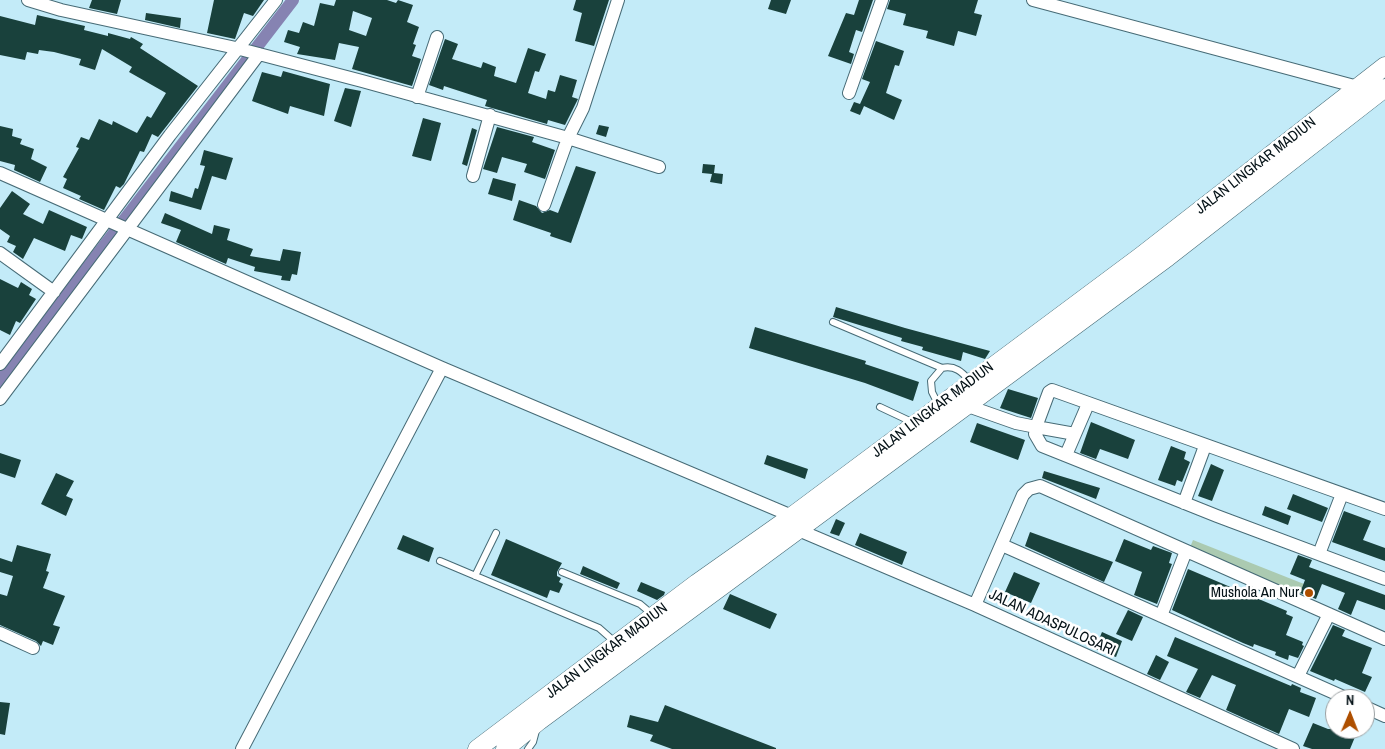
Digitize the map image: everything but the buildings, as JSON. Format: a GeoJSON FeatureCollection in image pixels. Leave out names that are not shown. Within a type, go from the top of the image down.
{"type":"FeatureCollection","features":[{"type":"Feature","properties":{"kind":"main road","name":"JALAN LINGKAR MADIUN"},"geometry":{"type":"LineString","coordinates":[[477,749],[654,616],[794,523],[966,404],[1199,222],[1385,66]]}},
{"type":"Feature","properties":{"kind":"main road","name":"JALAN LINGKAR MADIUN"},"geometry":{"type":"LineString","coordinates":[[505,749],[794,523],[915,423],[970,381],[1199,222],[1385,88]]}},
{"type":"Feature","properties":{"kind":"street"},"geometry":{"type":"LineString","coordinates":[[28,0],[62,5],[490,115],[659,167]]}},
{"type":"Feature","properties":{"kind":"street"},"geometry":{"type":"LineString","coordinates":[[0,364],[276,0]]}},
{"type":"Feature","properties":{"kind":"street"},"geometry":{"type":"LineString","coordinates":[[544,205],[568,138],[583,108],[618,0]]}},
{"type":"Feature","properties":{"kind":"street"},"geometry":{"type":"LineString","coordinates":[[849,92],[882,0]]}},
{"type":"Feature","properties":{"kind":"street"},"geometry":{"type":"LineString","coordinates":[[1033,0],[1358,88]]}},
{"type":"Feature","properties":{"kind":"street"},"geometry":{"type":"LineString","coordinates":[[417,97],[437,37]]}},
{"type":"Feature","properties":{"kind":"street"},"geometry":{"type":"LineString","coordinates":[[0,399],[126,228],[258,54]]}},
{"type":"Feature","properties":{"kind":"street"},"geometry":{"type":"LineString","coordinates":[[474,176],[490,115]]}},
{"type":"Feature","properties":{"kind":"street","name":"JALAN ADASPULOSARI"},"geometry":{"type":"LineString","coordinates":[[0,173],[794,523],[1293,749]]}},
{"type":"Feature","properties":{"kind":"street"},"geometry":{"type":"LineString","coordinates":[[0,253],[54,292]]}},
{"type":"Feature","properties":{"kind":"street"},"geometry":{"type":"LineString","coordinates":[[242,749],[442,368]]}},
{"type":"Feature","properties":{"kind":"street"},"geometry":{"type":"LineString","coordinates":[[1385,509],[1050,391],[1036,427],[1035,434],[1042,446],[1184,503],[1385,579]]}},
{"type":"Feature","properties":{"kind":"street"},"geometry":{"type":"LineString","coordinates":[[966,404],[1016,423],[1075,434]]}},
{"type":"Feature","properties":{"kind":"street"},"geometry":{"type":"LineString","coordinates":[[1066,455],[1088,404]]}},
{"type":"Feature","properties":{"kind":"street"},"geometry":{"type":"LineString","coordinates":[[1184,503],[1205,446]]}},
{"type":"Feature","properties":{"kind":"street"},"geometry":{"type":"LineString","coordinates":[[975,605],[1023,495],[1029,489],[1040,486],[1385,639]]}},
{"type":"Feature","properties":{"kind":"street"},"geometry":{"type":"LineString","coordinates":[[1318,554],[1342,494]]}},
{"type":"Feature","properties":{"kind":"street"},"geometry":{"type":"LineString","coordinates":[[1002,545],[1326,689]]}},
{"type":"Feature","properties":{"kind":"street"},"geometry":{"type":"LineString","coordinates":[[1161,616],[1186,551]]}},
{"type":"Feature","properties":{"kind":"street"},"geometry":{"type":"LineString","coordinates":[[1298,676],[1329,614]]}},
{"type":"Feature","properties":{"kind":"street"},"geometry":{"type":"LineString","coordinates":[[0,633],[33,648]]}},
{"type":"Feature","properties":{"kind":"lane"},"geometry":{"type":"LineString","coordinates":[[832,322],[942,368],[953,368],[961,371],[970,381]]}},
{"type":"Feature","properties":{"kind":"lane"},"geometry":{"type":"LineString","coordinates":[[939,405],[932,392],[931,380],[942,368]]}},
{"type":"Feature","properties":{"kind":"lane"},"geometry":{"type":"LineString","coordinates":[[880,407],[915,423]]}},
{"type":"Feature","properties":{"kind":"lane"},"geometry":{"type":"LineString","coordinates":[[475,576],[496,533]]}},
{"type":"Feature","properties":{"kind":"lane"},"geometry":{"type":"LineString","coordinates":[[440,561],[599,628],[617,644]]}},
{"type":"Feature","properties":{"kind":"lane"},"geometry":{"type":"LineString","coordinates":[[562,572],[640,604],[654,616]]}},
{"type":"Feature","properties":{"kind":"lane"},"geometry":{"type":"LineString","coordinates":[[528,749],[533,742],[539,721]]}},
{"type":"Feature","properties":{"kind":"green space"},"geometry":{"type":"Polygon","coordinates":[[[1193,540],[1304,584],[1299,597],[1189,550],[1193,540]]]}},
{"type":"Feature","properties":{"kind":"waterway"},"geometry":{"type":"LineString","coordinates":[[0,381],[293,0]]}},
{"type":"Feature","properties":{"kind":"place","name":"Mushola An Nur"},"geometry":{"type":"Point","coordinates":[1309,593]}}]}
